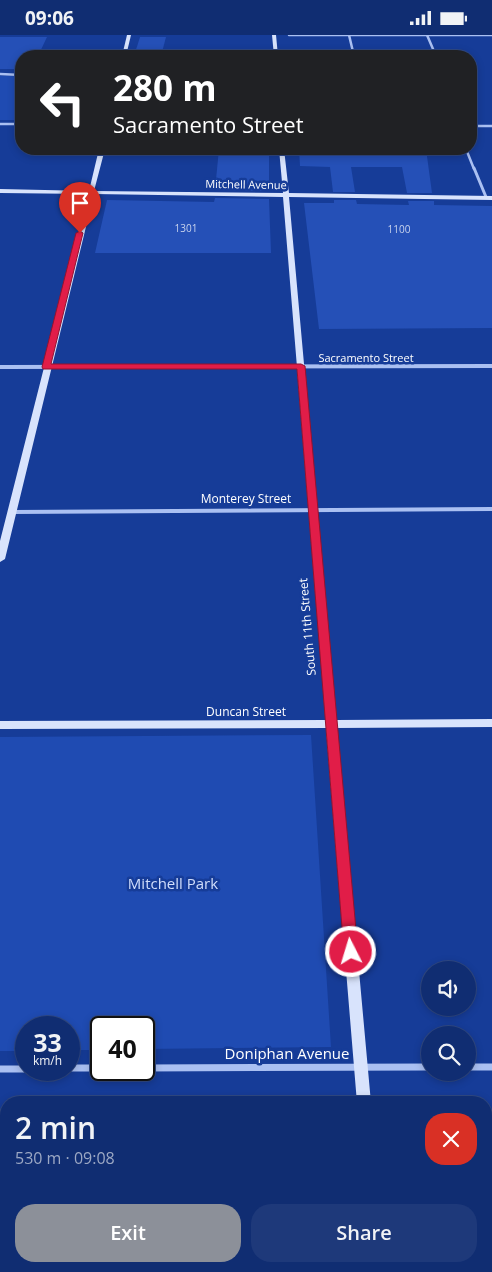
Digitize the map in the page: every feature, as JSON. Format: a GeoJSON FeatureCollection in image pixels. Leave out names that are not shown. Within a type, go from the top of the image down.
{"type":"FeatureCollection","features":[{"type":"Feature","properties":{"kind":"street"},"geometry":{"type":"LineString","coordinates":[[125,50],[128,35]]}},
{"type":"Feature","properties":{"kind":"street"},"geometry":{"type":"LineString","coordinates":[[274,35],[275,50]]}},
{"type":"Feature","properties":{"kind":"street"},"geometry":{"type":"LineString","coordinates":[[289,35],[492,35]]}},
{"type":"Feature","properties":{"kind":"street"},"geometry":{"type":"LineString","coordinates":[[349,35],[353,50]]}},
{"type":"Feature","properties":{"kind":"street"},"geometry":{"type":"LineString","coordinates":[[427,35],[433,50]]}},
{"type":"Feature","properties":{"kind":"street"},"geometry":{"type":"LineString","coordinates":[[0,75],[15,75]]}},
{"type":"Feature","properties":{"kind":"street"},"geometry":{"type":"LineString","coordinates":[[0,124],[15,124]]}},
{"type":"Feature","properties":{"kind":"street"},"geometry":{"type":"LineString","coordinates":[[477,126],[492,126]]}},
{"type":"Feature","properties":{"kind":"street"},"geometry":{"type":"LineString","coordinates":[[0,559],[46,367],[100,155]]}},
{"type":"Feature","properties":{"kind":"street","name":"South 11th Street"},"geometry":{"type":"LineString","coordinates":[[283,155],[363,1096]]}},
{"type":"Feature","properties":{"kind":"street"},"geometry":{"type":"LineString","coordinates":[[469,155],[489,197]]}},
{"type":"Feature","properties":{"kind":"street","name":"Mitchell Avenue"},"geometry":{"type":"LineString","coordinates":[[0,191],[489,197]]}},
{"type":"Feature","properties":{"kind":"street","name":"Sacramento Street"},"geometry":{"type":"LineString","coordinates":[[0,367],[492,366]]}},
{"type":"Feature","properties":{"kind":"street","name":"Monterey Street"},"geometry":{"type":"LineString","coordinates":[[0,512],[492,509]]}},
{"type":"Feature","properties":{"kind":"street","name":"Duncan Street"},"geometry":{"type":"LineString","coordinates":[[0,725],[492,723]]}},
{"type":"Feature","properties":{"kind":"street","name":"Doniphan Avenue"},"geometry":{"type":"LineString","coordinates":[[155,1068],[421,1067]]}},
{"type":"Feature","properties":{"kind":"street"},"geometry":{"type":"LineString","coordinates":[[476,1067],[492,1067]]}},
{"type":"Feature","properties":{"kind":"street"},"geometry":{"type":"LineString","coordinates":[[0,1069],[15,1069]]}},
{"type":"Feature","properties":{"kind":"green space"},"geometry":{"type":"Polygon","coordinates":[[[0,76],[15,76],[15,120],[0,120],[0,76]]]}},
{"type":"Feature","properties":{"kind":"green space","name":"Mitchell Park"},"geometry":{"type":"Polygon","coordinates":[[[311,735],[331,1047],[155,1049],[155,1016],[90,1016],[90,1050],[80,1050],[80,1016],[15,1016],[15,1051],[0,1051],[0,737],[311,735]]]}},
{"type":"Feature","properties":{"kind":"building"},"geometry":{"type":"Polygon","coordinates":[[[0,37],[47,37],[41,50],[15,50],[15,69],[0,69],[0,37]]]}},
{"type":"Feature","properties":{"kind":"building"},"geometry":{"type":"Polygon","coordinates":[[[140,37],[166,37],[163,50],[136,50],[140,37]]]}},
{"type":"Feature","properties":{"kind":"building"},"geometry":{"type":"Polygon","coordinates":[[[218,155],[269,155],[269,191],[215,190],[218,155]]]}},
{"type":"Feature","properties":{"kind":"building"},"geometry":{"type":"Polygon","coordinates":[[[299,155],[427,155],[432,193],[407,193],[402,167],[351,167],[355,192],[333,192],[330,167],[300,166],[299,155]]]}},
{"type":"Feature","properties":{"kind":"building"},"geometry":{"type":"Polygon","coordinates":[[[215,198],[269,199],[271,253],[95,253],[107,200],[214,202],[215,198]]]}},
{"type":"Feature","properties":{"kind":"building"},"geometry":{"type":"Polygon","coordinates":[[[334,200],[356,200],[357,204],[409,205],[408,201],[434,201],[434,205],[492,206],[492,328],[319,329],[304,203],[334,203],[334,200]]]}},
{"type":"Feature","properties":{"kind":"route"},"geometry":{"type":"LineString","coordinates":[[80,233],[46,367],[301,366],[351,952]]}}]}
